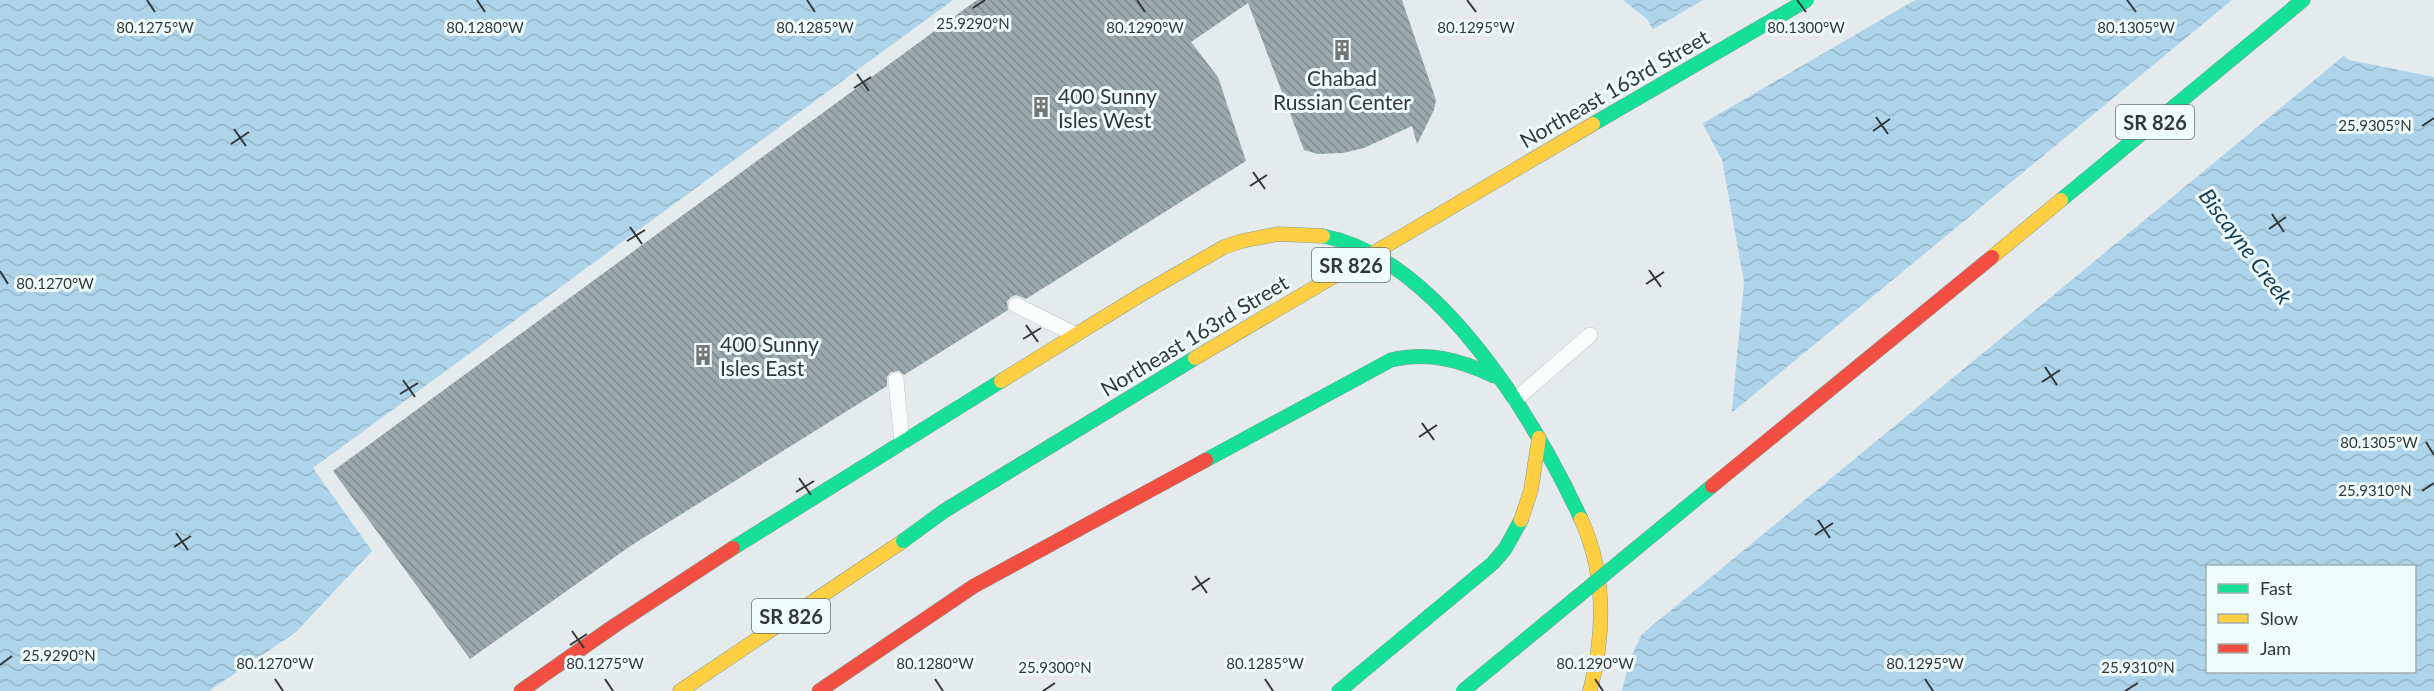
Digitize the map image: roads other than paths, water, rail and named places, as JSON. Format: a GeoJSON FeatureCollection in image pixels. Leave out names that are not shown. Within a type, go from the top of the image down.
{"type":"FeatureCollection","features":[{"type":"Feature","properties":{"kind":"main road","name":"Northeast 163rd Street"},"geometry":{"type":"LineString","coordinates":[[680,691],[944,511],[1373,252],[1807,0]]}},
{"type":"Feature","properties":{"kind":"main road","name":"SR 826"},"geometry":{"type":"LineString","coordinates":[[1463,691],[2303,0]]}},
{"type":"Feature","properties":{"kind":"main road"},"geometry":{"type":"LineString","coordinates":[[522,691],[594,639],[658,597],[1074,334],[1224,247],[1247,238],[1272,233],[1297,233],[1348,243],[1370,251],[1394,267],[1442,311],[1515,400],[1570,495],[1595,560],[1602,616],[1600,646],[1590,691]]}},
{"type":"Feature","properties":{"kind":"main road"},"geometry":{"type":"LineString","coordinates":[[819,691],[974,586],[1391,360],[1422,354],[1439,356],[1478,368],[1499,379]]}},
{"type":"Feature","properties":{"kind":"main road"},"geometry":{"type":"LineString","coordinates":[[1340,691],[1493,563],[1506,549],[1517,532],[1532,490],[1539,438]]}},
{"type":"Feature","properties":{"kind":"lane"},"geometry":{"type":"LineString","coordinates":[[1016,304],[1074,334]]}},
{"type":"Feature","properties":{"kind":"lane"},"geometry":{"type":"LineString","coordinates":[[1515,400],[1590,335]]}},
{"type":"Feature","properties":{"kind":"lane"},"geometry":{"type":"LineString","coordinates":[[896,380],[902,443]]}},
{"type":"Feature","properties":{"kind":"water"},"geometry":{"type":"Polygon","coordinates":[[[0,0],[953,0],[313,468],[372,551],[296,632],[209,691],[0,691],[0,0]]]}},
{"type":"Feature","properties":{"kind":"water","name":"Biscayne Creek"},"geometry":{"type":"Polygon","coordinates":[[[1623,0],[2277,0],[2349,60],[2434,77],[2434,691],[1622,691],[1629,662],[1729,441],[1744,282],[1722,160],[1647,19],[1623,0]]]}},
{"type":"Feature","properties":{"kind":"place","name":"Chabad Russian Center"},"geometry":{"type":"Point","coordinates":[1342,50]}},
{"type":"Feature","properties":{"kind":"place","name":"400 Sunny Isles West"},"geometry":{"type":"Point","coordinates":[1041,107]}},
{"type":"Feature","properties":{"kind":"place","name":"400 Sunny Isles East"},"geometry":{"type":"Point","coordinates":[703,355]}}]}
